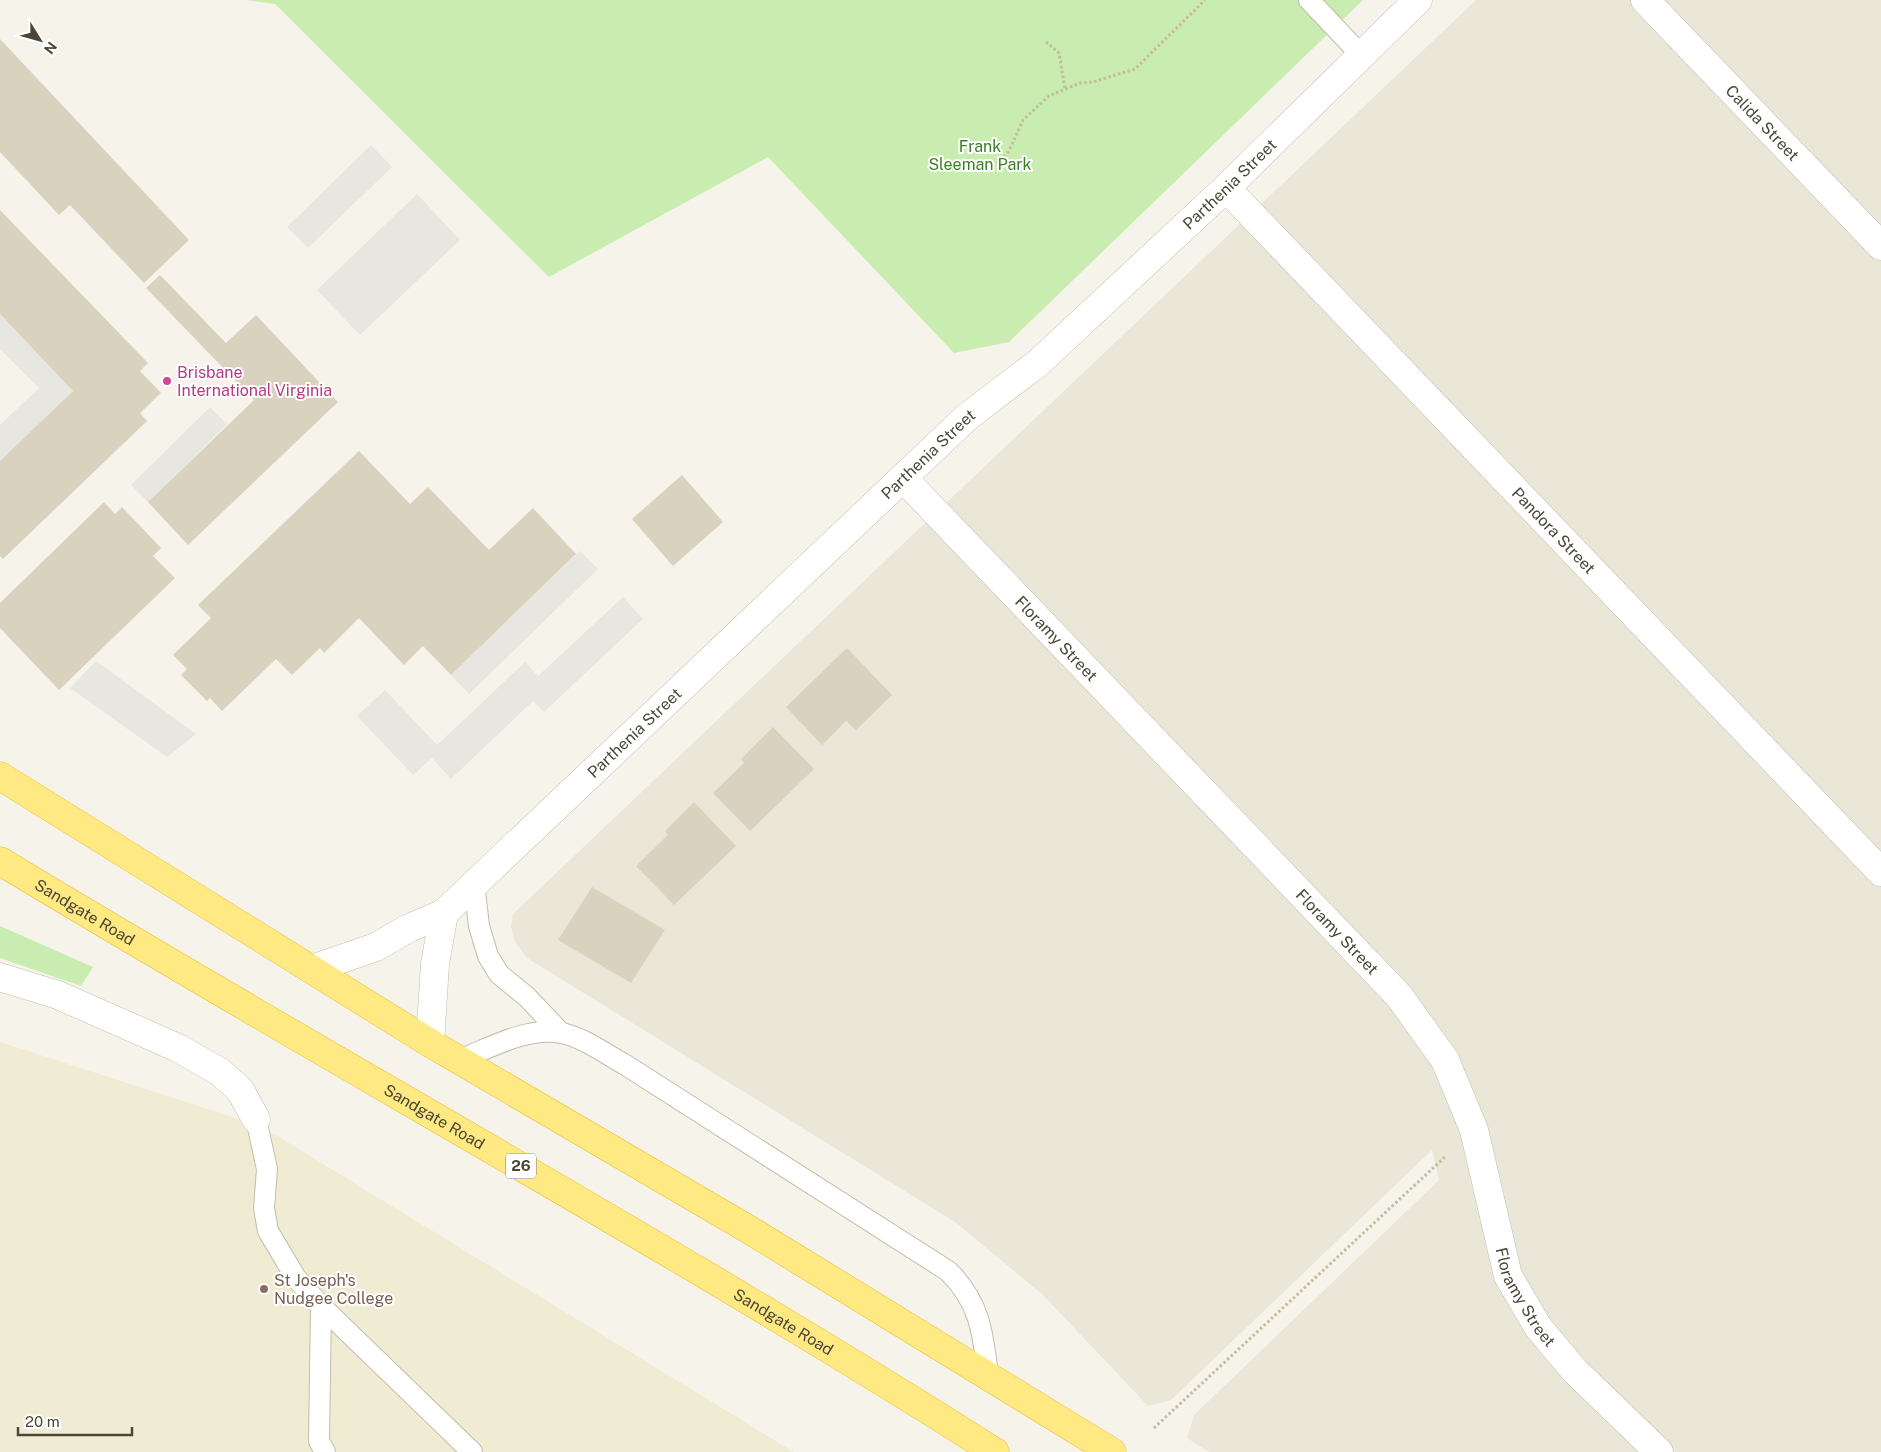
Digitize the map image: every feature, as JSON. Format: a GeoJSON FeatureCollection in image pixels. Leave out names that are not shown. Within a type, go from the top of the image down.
{"type":"FeatureCollection","features":[{"type":"Feature","properties":{"kind":"highway"},"geometry":{"type":"LineString","coordinates":[[0,776],[430,1043],[748,1229],[1112,1452]]}},
{"type":"Feature","properties":{"kind":"highway","name":"Sandgate Road"},"geometry":{"type":"LineString","coordinates":[[0,861],[723,1283],[848,1358],[995,1452]]}},
{"type":"Feature","properties":{"kind":"street","name":"Parthenia Street"},"geometry":{"type":"LineString","coordinates":[[312,969],[376,946],[409,928],[444,913],[980,406],[1022,377],[1038,363],[1226,188],[1418,0]]}},
{"type":"Feature","properties":{"kind":"street","name":"Calida Street"},"geometry":{"type":"LineString","coordinates":[[1645,0],[1881,246]]}},
{"type":"Feature","properties":{"kind":"street","name":"Pandora Street"},"geometry":{"type":"LineString","coordinates":[[1226,188],[1881,872]]}},
{"type":"Feature","properties":{"kind":"street","name":"Floramy Street"},"geometry":{"type":"LineString","coordinates":[[903,478],[1399,996],[1445,1060],[1474,1130],[1508,1276],[1538,1327],[1575,1371],[1658,1452]]}},
{"type":"Feature","properties":{"kind":"street"},"geometry":{"type":"LineString","coordinates":[[430,1043],[435,964],[444,913]]}},
{"type":"Feature","properties":{"kind":"street"},"geometry":{"type":"LineString","coordinates":[[0,977],[58,995],[178,1048],[220,1072],[240,1090],[256,1119]]}},
{"type":"Feature","properties":{"kind":"lane"},"geometry":{"type":"LineString","coordinates":[[1309,0],[1361,55]]}},
{"type":"Feature","properties":{"kind":"lane"},"geometry":{"type":"LineString","coordinates":[[474,883],[479,926],[488,956],[499,974],[527,997],[561,1032]]}},
{"type":"Feature","properties":{"kind":"lane"},"geometry":{"type":"LineString","coordinates":[[459,1060],[531,1032],[561,1032],[580,1039],[624,1064],[948,1271],[963,1285],[973,1302],[983,1334],[988,1375]]}},
{"type":"Feature","properties":{"kind":"lane"},"geometry":{"type":"LineString","coordinates":[[256,1119],[267,1168],[264,1208],[268,1231],[296,1278],[321,1306],[472,1452]]}},
{"type":"Feature","properties":{"kind":"lane"},"geometry":{"type":"LineString","coordinates":[[321,1306],[318,1441],[325,1452]]}},
{"type":"Feature","properties":{"kind":"path"},"geometry":{"type":"LineString","coordinates":[[1001,162],[1009,151],[1023,120],[1049,96],[1080,83],[1093,82],[1135,69],[1205,0]]}},
{"type":"Feature","properties":{"kind":"path"},"geometry":{"type":"LineString","coordinates":[[1046,42],[1059,54],[1065,89]]}},
{"type":"Feature","properties":{"kind":"path"},"geometry":{"type":"LineString","coordinates":[[1154,1428],[1474,1130]]}},
{"type":"Feature","properties":{"kind":"shaded area"},"geometry":{"type":"Polygon","coordinates":[[[1476,0],[1881,0],[1881,1452],[1209,1452],[1187,1438],[1194,1415],[1439,1180],[1432,1150],[1171,1400],[1148,1406],[1043,1295],[955,1222],[527,958],[515,942],[511,927],[513,914],[1476,0]]]}},
{"type":"Feature","properties":{"kind":"shaded area"},"geometry":{"type":"Polygon","coordinates":[[[371,145],[392,167],[308,248],[287,227],[371,145]]]}},
{"type":"Feature","properties":{"kind":"shaded area"},"geometry":{"type":"Polygon","coordinates":[[[417,194],[460,240],[360,335],[317,290],[417,194]]]}},
{"type":"Feature","properties":{"kind":"shaded area"},"geometry":{"type":"Polygon","coordinates":[[[0,314],[73,391],[0,461],[0,425],[39,388],[0,349],[0,314]]]}},
{"type":"Feature","properties":{"kind":"shaded area"},"geometry":{"type":"Polygon","coordinates":[[[210,407],[227,424],[148,502],[131,485],[210,407]]]}},
{"type":"Feature","properties":{"kind":"shaded area"},"geometry":{"type":"Polygon","coordinates":[[[580,551],[598,569],[469,694],[451,675],[580,551]]]}},
{"type":"Feature","properties":{"kind":"shaded area"},"geometry":{"type":"Polygon","coordinates":[[[623,597],[643,619],[544,712],[533,701],[451,779],[432,758],[413,775],[357,716],[385,690],[437,745],[525,662],[538,676],[623,597]]]}},
{"type":"Feature","properties":{"kind":"shaded area"},"geometry":{"type":"Polygon","coordinates":[[[96,661],[196,734],[167,757],[70,688],[96,661]]]}},
{"type":"Feature","properties":{"kind":"shaded area","name":"St Joseph's Nudgee College"},"geometry":{"type":"Polygon","coordinates":[[[0,1042],[261,1126],[794,1452],[0,1452],[0,1042]]]}},
{"type":"Feature","properties":{"kind":"green space","name":"Frank Sleeman Park"},"geometry":{"type":"Polygon","coordinates":[[[246,0],[1363,0],[1009,342],[954,353],[768,157],[549,277],[275,4],[246,0]]]}},
{"type":"Feature","properties":{"kind":"green space"},"geometry":{"type":"Polygon","coordinates":[[[0,926],[93,967],[81,986],[0,958],[0,926]]]}},
{"type":"Feature","properties":{"kind":"building"},"geometry":{"type":"Polygon","coordinates":[[[0,39],[189,240],[144,283],[70,205],[59,215],[0,152],[0,39]]]}},
{"type":"Feature","properties":{"kind":"building"},"geometry":{"type":"Polygon","coordinates":[[[0,210],[148,363],[140,371],[161,393],[140,413],[147,421],[3,559],[0,556],[0,461],[73,391],[0,314],[0,210]]]}},
{"type":"Feature","properties":{"kind":"building"},"geometry":{"type":"Polygon","coordinates":[[[160,275],[226,343],[256,315],[338,402],[188,545],[148,502],[254,400],[146,288],[160,275]]]}},
{"type":"Feature","properties":{"kind":"building"},"geometry":{"type":"Polygon","coordinates":[[[359,451],[410,504],[428,487],[489,550],[533,508],[576,554],[451,675],[423,646],[404,665],[359,618],[324,653],[320,648],[292,675],[276,659],[222,711],[210,698],[207,701],[181,675],[187,669],[173,655],[211,618],[198,605],[359,451]]]}},
{"type":"Feature","properties":{"kind":"building"},"geometry":{"type":"Polygon","coordinates":[[[682,475],[723,522],[673,566],[632,519],[682,475]]]}},
{"type":"Feature","properties":{"kind":"building"},"geometry":{"type":"Polygon","coordinates":[[[104,502],[115,514],[122,507],[161,548],[153,556],[175,578],[59,690],[0,628],[0,603],[104,502]]]}},
{"type":"Feature","properties":{"kind":"building"},"geometry":{"type":"Polygon","coordinates":[[[847,648],[892,695],[856,730],[846,721],[822,745],[786,707],[847,648]]]}},
{"type":"Feature","properties":{"kind":"building"},"geometry":{"type":"Polygon","coordinates":[[[773,727],[814,769],[750,831],[713,793],[744,763],[741,759],[773,727]]]}},
{"type":"Feature","properties":{"kind":"building"},"geometry":{"type":"Polygon","coordinates":[[[694,802],[736,846],[674,905],[636,866],[668,835],[665,831],[694,802]]]}},
{"type":"Feature","properties":{"kind":"building"},"geometry":{"type":"Polygon","coordinates":[[[592,887],[665,930],[631,983],[558,940],[592,887]]]}},
{"type":"Feature","properties":{"kind":"place","name":"Brisbane International Virginia"},"geometry":{"type":"Point","coordinates":[167,381]}},
{"type":"Feature","properties":{"kind":"place","name":"St Joseph's Nudgee College"},"geometry":{"type":"Point","coordinates":[264,1289]}}]}
